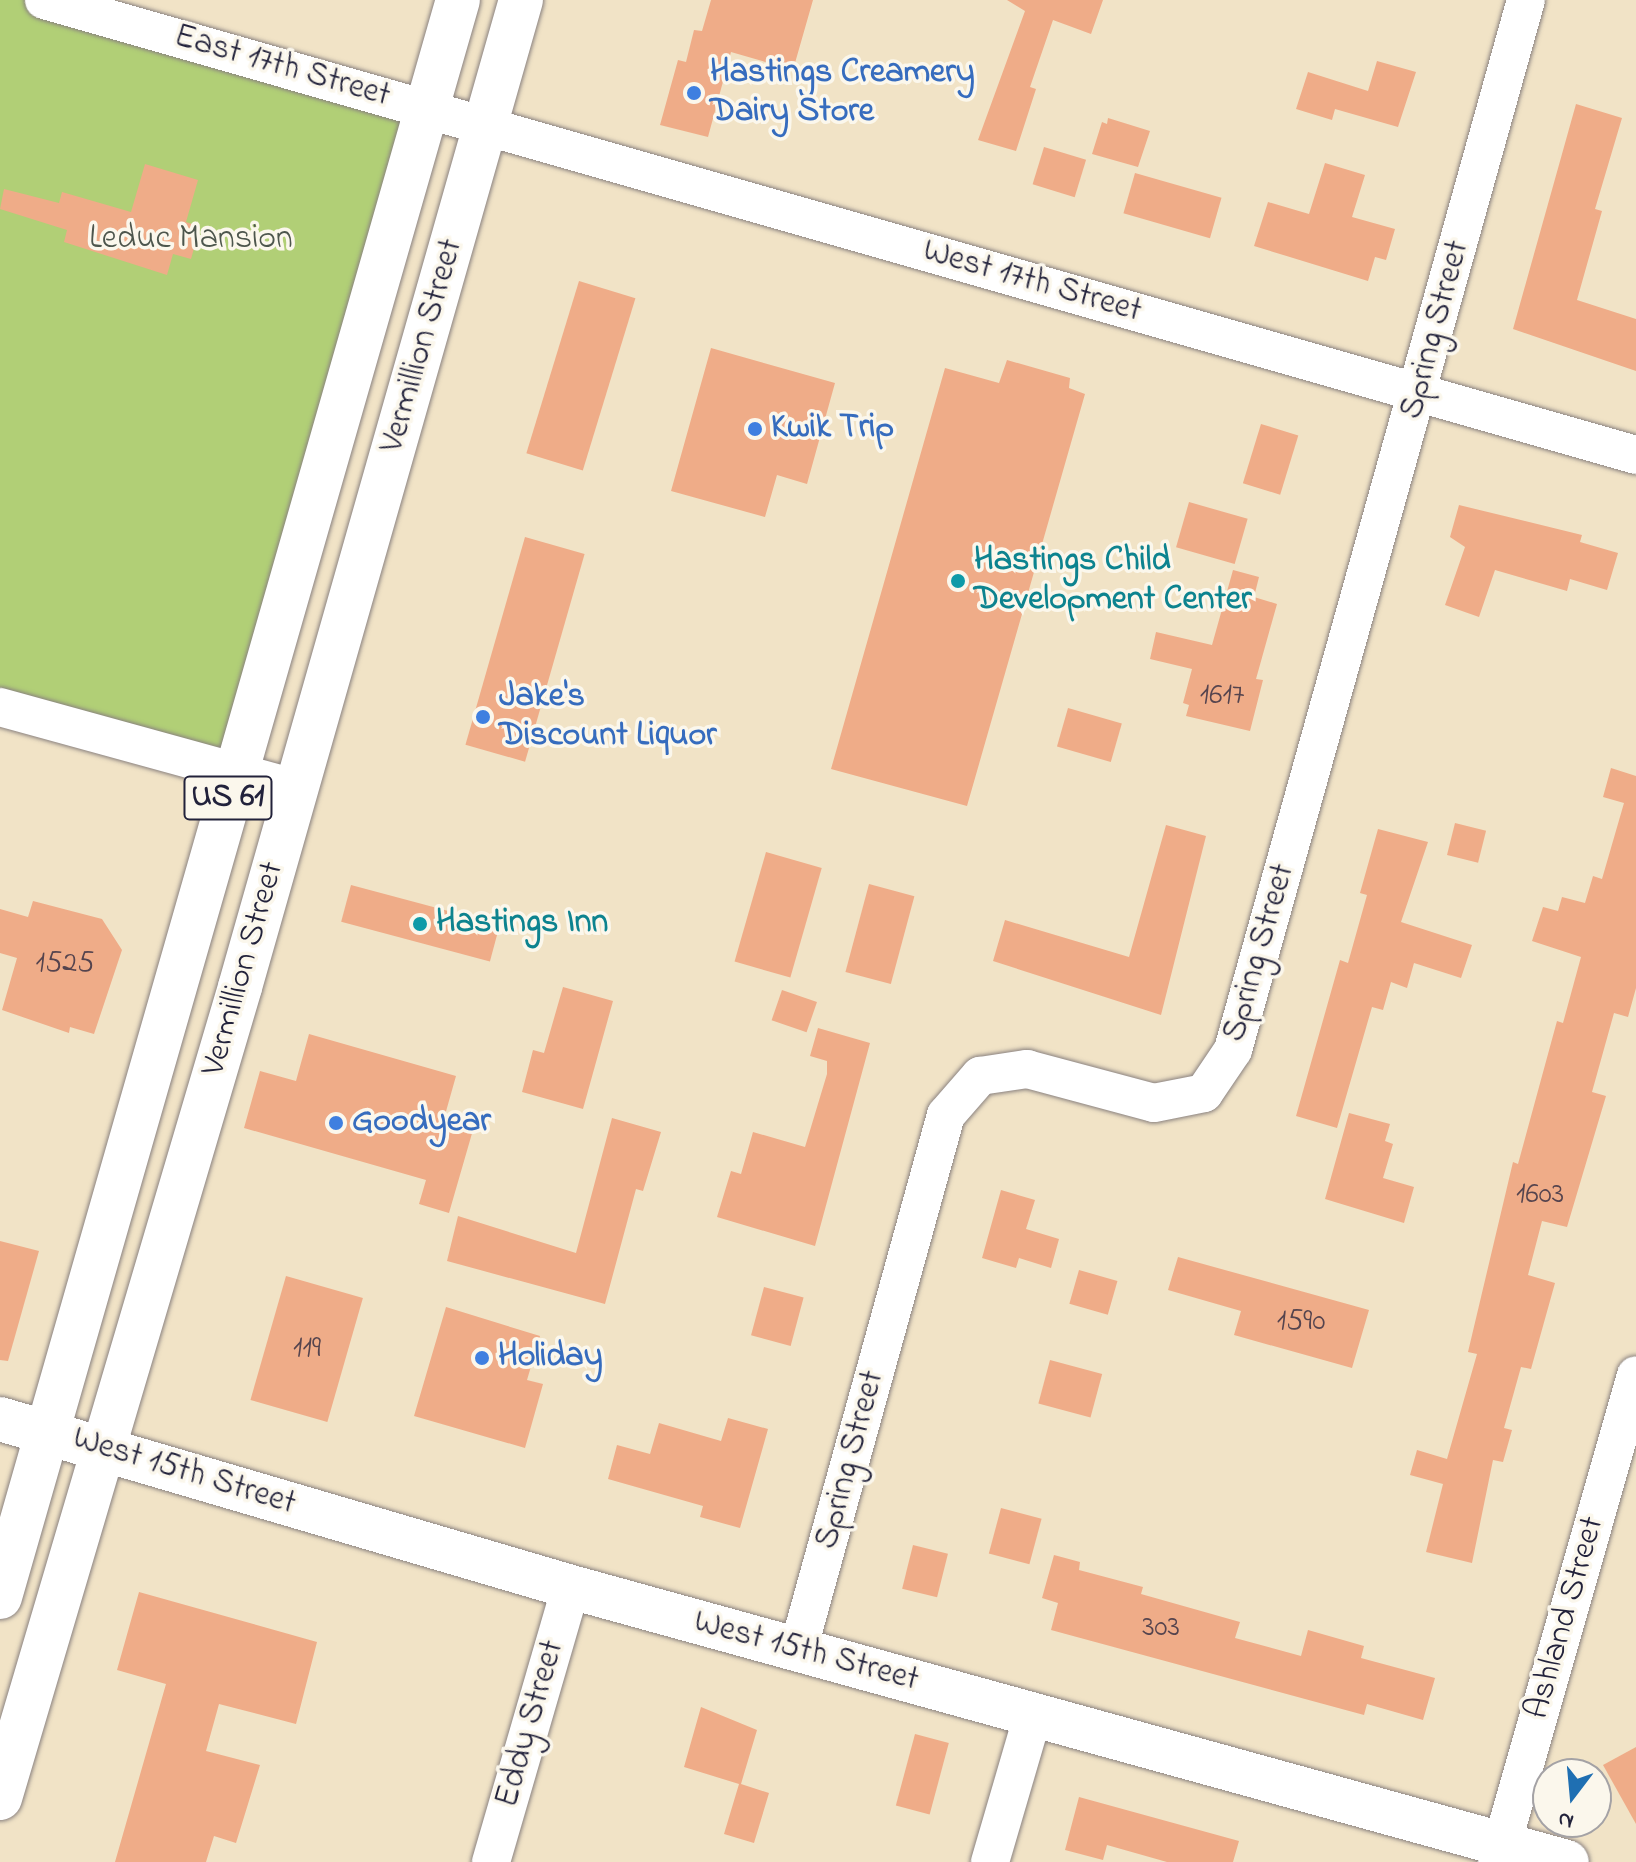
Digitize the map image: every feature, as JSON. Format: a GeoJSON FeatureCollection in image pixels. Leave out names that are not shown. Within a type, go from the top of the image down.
{"type":"FeatureCollection","features":[{"type":"Feature","properties":{"kind":"main road","name":"Vermillion Street"},"geometry":{"type":"LineString","coordinates":[[0,1597],[458,0]]}},
{"type":"Feature","properties":{"kind":"main road","name":"Vermillion Street"},"geometry":{"type":"LineString","coordinates":[[0,1798],[521,0]]}},
{"type":"Feature","properties":{"kind":"main road","name":"West 15th Street"},"geometry":{"type":"LineString","coordinates":[[0,1419],[571,1587],[1033,1715],[1499,1853],[1567,1862]]}},
{"type":"Feature","properties":{"kind":"street","name":"East 17th Street"},"geometry":{"type":"LineString","coordinates":[[44,0],[427,108]]}},
{"type":"Feature","properties":{"kind":"street","name":"Spring Street"},"geometry":{"type":"LineString","coordinates":[[798,1650],[946,1115],[980,1076],[1027,1069],[1154,1103],[1204,1093],[1233,1050],[1419,393],[1526,0]]}},
{"type":"Feature","properties":{"kind":"street","name":"West 17th Street"},"geometry":{"type":"LineString","coordinates":[[427,108],[1636,455]]}},
{"type":"Feature","properties":{"kind":"street"},"geometry":{"type":"LineString","coordinates":[[0,707],[295,788]]}},
{"type":"Feature","properties":{"kind":"street","name":"Ashland Street"},"geometry":{"type":"LineString","coordinates":[[1499,1853],[1636,1375]]}},
{"type":"Feature","properties":{"kind":"street","name":"Eddy Street"},"geometry":{"type":"LineString","coordinates":[[491,1862],[571,1587]]}},
{"type":"Feature","properties":{"kind":"street"},"geometry":{"type":"LineString","coordinates":[[990,1862],[1033,1715]]}},
{"type":"Feature","properties":{"kind":"green space","name":"Leduc Mansion"},"geometry":{"type":"Polygon","coordinates":[[[0,0],[44,0],[427,108],[235,774],[0,707],[0,0]]]}},
{"type":"Feature","properties":{"kind":"building"},"geometry":{"type":"Polygon","coordinates":[[[711,0],[813,0],[793,70],[731,52],[708,137],[660,125],[678,60],[686,62],[694,30],[702,31],[711,0]]]}},
{"type":"Feature","properties":{"kind":"building"},"geometry":{"type":"Polygon","coordinates":[[[1007,0],[1103,0],[1091,34],[1053,20],[1030,87],[1036,89],[1016,151],[978,140],[1025,11],[1007,0]]]}},
{"type":"Feature","properties":{"kind":"building"},"geometry":{"type":"Polygon","coordinates":[[[1377,61],[1416,72],[1398,127],[1335,109],[1332,120],[1296,109],[1308,72],[1368,91],[1377,61]]]}},
{"type":"Feature","properties":{"kind":"building"},"geometry":{"type":"Polygon","coordinates":[[[1576,104],[1622,118],[1595,209],[1602,211],[1577,300],[1636,319],[1636,371],[1513,329],[1576,104]]]}},
{"type":"Feature","properties":{"kind":"building"},"geometry":{"type":"Polygon","coordinates":[[[1108,118],[1150,131],[1138,167],[1092,154],[1102,122],[1107,124],[1108,118]]]}},
{"type":"Feature","properties":{"kind":"building"},"geometry":{"type":"Polygon","coordinates":[[[1044,147],[1086,160],[1075,197],[1033,184],[1044,147]]]}},
{"type":"Feature","properties":{"kind":"building"},"geometry":{"type":"Polygon","coordinates":[[[1325,163],[1365,175],[1352,217],[1395,229],[1386,260],[1375,257],[1368,281],[1254,246],[1268,202],[1309,214],[1325,163]]]}},
{"type":"Feature","properties":{"kind":"building"},"geometry":{"type":"Polygon","coordinates":[[[145,164],[198,180],[186,222],[200,227],[191,259],[173,254],[167,275],[64,242],[67,230],[0,209],[4,189],[59,203],[62,192],[131,212],[145,164]]]}},
{"type":"Feature","properties":{"kind":"building"},"geometry":{"type":"Polygon","coordinates":[[[1135,173],[1222,198],[1210,238],[1123,213],[1135,173]]]}},
{"type":"Feature","properties":{"kind":"building"},"geometry":{"type":"Polygon","coordinates":[[[579,281],[635,298],[583,470],[526,453],[579,281]]]}},
{"type":"Feature","properties":{"kind":"building","name":"Kwik Trip"},"geometry":{"type":"Polygon","coordinates":[[[711,348],[835,383],[807,484],[777,475],[765,517],[671,491],[711,348]]]}},
{"type":"Feature","properties":{"kind":"building","name":"Hastings Child Development Center"},"geometry":{"type":"Polygon","coordinates":[[[1007,360],[1070,378],[1069,388],[1085,394],[967,806],[831,769],[945,368],[999,383],[1007,360]]]}},
{"type":"Feature","properties":{"kind":"building"},"geometry":{"type":"Polygon","coordinates":[[[1261,424],[1298,435],[1280,495],[1243,483],[1261,424]]]}},
{"type":"Feature","properties":{"kind":"building"},"geometry":{"type":"Polygon","coordinates":[[[1189,502],[1248,519],[1235,564],[1176,547],[1189,502]]]}},
{"type":"Feature","properties":{"kind":"building"},"geometry":{"type":"Polygon","coordinates":[[[1459,505],[1582,535],[1580,542],[1618,553],[1607,590],[1570,579],[1567,591],[1495,570],[1479,617],[1445,605],[1465,547],[1450,537],[1459,505]]]}},
{"type":"Feature","properties":{"kind":"building"},"geometry":{"type":"Polygon","coordinates":[[[525,537],[585,554],[525,762],[465,745],[525,537]]]}},
{"type":"Feature","properties":{"kind":"building"},"geometry":{"type":"Polygon","coordinates":[[[1233,570],[1259,577],[1254,597],[1277,604],[1256,679],[1263,680],[1250,731],[1186,716],[1189,705],[1183,703],[1192,669],[1150,659],[1156,632],[1212,645],[1233,570]]]}},
{"type":"Feature","properties":{"kind":"building"},"geometry":{"type":"Polygon","coordinates":[[[1068,708],[1122,723],[1111,762],[1057,746],[1068,708]]]}},
{"type":"Feature","properties":{"kind":"building"},"geometry":{"type":"Polygon","coordinates":[[[1611,768],[1636,776],[1636,988],[1628,1017],[1614,1013],[1592,1092],[1606,1096],[1567,1227],[1542,1221],[1528,1275],[1555,1283],[1531,1369],[1521,1367],[1504,1428],[1512,1430],[1503,1462],[1493,1460],[1472,1563],[1426,1552],[1443,1484],[1410,1475],[1417,1450],[1447,1459],[1477,1354],[1468,1352],[1513,1162],[1518,1164],[1557,1021],[1563,1023],[1581,957],[1532,941],[1543,907],[1558,911],[1562,897],[1585,903],[1593,876],[1602,879],[1624,803],[1603,797],[1611,768]]]}},
{"type":"Feature","properties":{"kind":"building"},"geometry":{"type":"Polygon","coordinates":[[[1455,823],[1486,831],[1478,863],[1447,855],[1455,823]]]}},
{"type":"Feature","properties":{"kind":"building"},"geometry":{"type":"Polygon","coordinates":[[[1166,825],[1206,836],[1161,1015],[993,961],[1005,920],[1129,957],[1166,825]]]}},
{"type":"Feature","properties":{"kind":"building"},"geometry":{"type":"Polygon","coordinates":[[[1378,829],[1428,842],[1401,922],[1472,945],[1461,978],[1414,963],[1407,988],[1391,982],[1383,1010],[1372,1007],[1337,1128],[1296,1116],[1340,960],[1348,963],[1367,895],[1360,893],[1378,829]]]}},
{"type":"Feature","properties":{"kind":"building"},"geometry":{"type":"Polygon","coordinates":[[[766,852],[822,868],[790,978],[735,962],[766,852]]]}},
{"type":"Feature","properties":{"kind":"building"},"geometry":{"type":"Polygon","coordinates":[[[869,884],[914,896],[891,984],[845,972],[869,884]]]}},
{"type":"Feature","properties":{"kind":"building","name":"Hastings Inn"},"geometry":{"type":"Polygon","coordinates":[[[351,885],[500,925],[490,962],[341,922],[351,885]]]}},
{"type":"Feature","properties":{"kind":"building"},"geometry":{"type":"Polygon","coordinates":[[[33,901],[102,919],[122,950],[94,1034],[70,1027],[69,1033],[2,1010],[17,958],[0,953],[0,909],[28,917],[33,901]]]}},
{"type":"Feature","properties":{"kind":"building"},"geometry":{"type":"Polygon","coordinates":[[[563,987],[613,1001],[583,1109],[522,1092],[533,1050],[544,1053],[563,987]]]}},
{"type":"Feature","properties":{"kind":"building"},"geometry":{"type":"Polygon","coordinates":[[[782,990],[817,1002],[807,1032],[772,1020],[782,990]]]}},
{"type":"Feature","properties":{"kind":"building"},"geometry":{"type":"Polygon","coordinates":[[[818,1028],[870,1043],[815,1246],[717,1217],[731,1171],[741,1174],[753,1132],[805,1147],[827,1074],[827,1061],[810,1056],[818,1028]]]}},
{"type":"Feature","properties":{"kind":"building"},"geometry":{"type":"Polygon","coordinates":[[[309,1034],[456,1076],[445,1115],[475,1123],[449,1213],[419,1204],[426,1180],[244,1128],[260,1071],[296,1081],[309,1034]]]}},
{"type":"Feature","properties":{"kind":"building"},"geometry":{"type":"Polygon","coordinates":[[[1349,1113],[1390,1124],[1385,1141],[1393,1144],[1383,1178],[1414,1187],[1404,1223],[1325,1199],[1349,1113]]]}},
{"type":"Feature","properties":{"kind":"building"},"geometry":{"type":"Polygon","coordinates":[[[612,1118],[661,1132],[643,1191],[636,1189],[605,1304],[447,1261],[458,1216],[576,1253],[612,1118]]]}},
{"type":"Feature","properties":{"kind":"building"},"geometry":{"type":"Polygon","coordinates":[[[1001,1190],[1035,1200],[1026,1229],[1059,1239],[1051,1268],[1019,1258],[1016,1268],[982,1258],[1001,1190]]]}},
{"type":"Feature","properties":{"kind":"building"},"geometry":{"type":"Polygon","coordinates":[[[0,1241],[39,1251],[8,1361],[0,1360],[0,1241]]]}},
{"type":"Feature","properties":{"kind":"building"},"geometry":{"type":"Polygon","coordinates":[[[1178,1257],[1369,1310],[1352,1368],[1234,1335],[1241,1311],[1168,1290],[1178,1257]]]}},
{"type":"Feature","properties":{"kind":"building"},"geometry":{"type":"Polygon","coordinates":[[[1079,1270],[1117,1281],[1108,1315],[1069,1304],[1079,1270]]]}},
{"type":"Feature","properties":{"kind":"building"},"geometry":{"type":"Polygon","coordinates":[[[286,1276],[363,1298],[327,1422],[250,1400],[286,1276]]]}},
{"type":"Feature","properties":{"kind":"building"},"geometry":{"type":"Polygon","coordinates":[[[764,1287],[804,1298],[791,1346],[751,1335],[764,1287]]]}},
{"type":"Feature","properties":{"kind":"building","name":"Holiday"},"geometry":{"type":"Polygon","coordinates":[[[446,1307],[540,1336],[527,1380],[543,1384],[525,1448],[414,1416],[446,1307]]]}},
{"type":"Feature","properties":{"kind":"building"},"geometry":{"type":"Polygon","coordinates":[[[1050,1360],[1102,1374],[1091,1417],[1038,1403],[1050,1360]]]}},
{"type":"Feature","properties":{"kind":"building"},"geometry":{"type":"Polygon","coordinates":[[[728,1418],[768,1429],[740,1528],[700,1517],[703,1506],[608,1479],[617,1445],[650,1454],[659,1423],[721,1441],[728,1418]]]}},
{"type":"Feature","properties":{"kind":"building"},"geometry":{"type":"Polygon","coordinates":[[[1001,1508],[1042,1519],[1029,1564],[989,1553],[1001,1508]]]}},
{"type":"Feature","properties":{"kind":"building"},"geometry":{"type":"Polygon","coordinates":[[[913,1545],[948,1554],[937,1597],[902,1589],[913,1545]]]}},
{"type":"Feature","properties":{"kind":"building"},"geometry":{"type":"Polygon","coordinates":[[[1054,1555],[1080,1562],[1079,1570],[1143,1587],[1141,1594],[1240,1622],[1235,1638],[1301,1656],[1308,1630],[1364,1646],[1361,1658],[1435,1678],[1423,1720],[1367,1704],[1364,1715],[1051,1630],[1058,1603],[1042,1598],[1054,1555]]]}},
{"type":"Feature","properties":{"kind":"building"},"geometry":{"type":"Polygon","coordinates":[[[139,1592],[317,1642],[296,1724],[219,1704],[206,1751],[260,1765],[236,1843],[214,1836],[206,1862],[115,1862],[166,1684],[117,1670],[139,1592]]]}},
{"type":"Feature","properties":{"kind":"building"},"geometry":{"type":"Polygon","coordinates":[[[701,1707],[757,1730],[741,1784],[769,1793],[754,1843],[724,1834],[739,1784],[684,1767],[701,1707]]]}},
{"type":"Feature","properties":{"kind":"building"},"geometry":{"type":"Polygon","coordinates":[[[915,1734],[949,1743],[930,1815],[896,1805],[915,1734]]]}},
{"type":"Feature","properties":{"kind":"building"},"geometry":{"type":"Polygon","coordinates":[[[1636,1747],[1636,1824],[1612,1781],[1612,1760],[1636,1747]]]}},
{"type":"Feature","properties":{"kind":"building"},"geometry":{"type":"Polygon","coordinates":[[[1079,1797],[1239,1841],[1233,1862],[1167,1862],[1107,1845],[1103,1860],[1065,1850],[1079,1797]]]}},
{"type":"Feature","properties":{"kind":"place","name":"Hastings Creamery Dairy Store"},"geometry":{"type":"Point","coordinates":[694,93]}},
{"type":"Feature","properties":{"kind":"place","name":"Kwik Trip"},"geometry":{"type":"Point","coordinates":[755,429]}},
{"type":"Feature","properties":{"kind":"place","name":"Hastings Child Development Center"},"geometry":{"type":"Point","coordinates":[958,581]}},
{"type":"Feature","properties":{"kind":"place","name":"Jake's Discount Liquor"},"geometry":{"type":"Point","coordinates":[483,717]}},
{"type":"Feature","properties":{"kind":"place","name":"Hastings Inn"},"geometry":{"type":"Point","coordinates":[420,924]}},
{"type":"Feature","properties":{"kind":"place","name":"Goodyear"},"geometry":{"type":"Point","coordinates":[336,1123]}},
{"type":"Feature","properties":{"kind":"place","name":"Holiday"},"geometry":{"type":"Point","coordinates":[482,1358]}}]}
